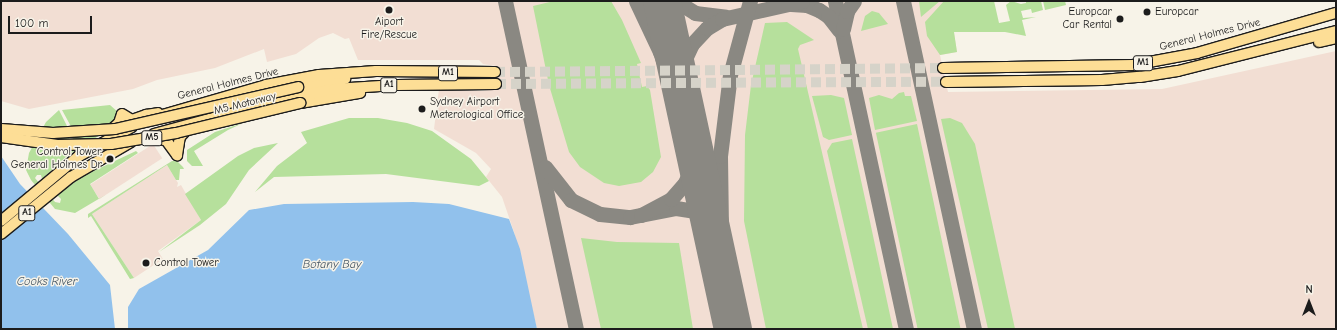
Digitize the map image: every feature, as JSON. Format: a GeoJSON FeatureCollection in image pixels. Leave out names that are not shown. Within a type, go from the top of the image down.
{"type":"FeatureCollection","features":[{"type":"Feature","properties":{"kind":"highway","name":"General Holmes Drive"},"geometry":{"type":"LineString","coordinates":[[943,68],[1133,65],[1197,53],[1336,14]]}},
{"type":"Feature","properties":{"kind":"highway","name":"M1"},"geometry":{"type":"LineString","coordinates":[[946,82],[1102,80],[1178,71],[1336,31]]}},
{"type":"Feature","properties":{"kind":"highway"},"geometry":{"type":"LineString","coordinates":[[1102,80],[1138,82],[1181,76],[1336,38]]}},
{"type":"Feature","properties":{"kind":"highway","name":"General Holmes Drive"},"geometry":{"type":"LineString","coordinates":[[1,234],[50,187],[79,156],[162,113],[295,79],[346,73],[495,72]]}},
{"type":"Feature","properties":{"kind":"highway","name":"M5 Motorway"},"geometry":{"type":"LineString","coordinates":[[1,129],[60,133],[115,129],[298,87],[400,73]]}},
{"type":"Feature","properties":{"kind":"highway","name":"General Holmes Drive"},"geometry":{"type":"LineString","coordinates":[[1,221],[50,187],[91,163],[124,146],[194,121],[284,99],[334,89],[396,85],[496,84]]}},
{"type":"Feature","properties":{"kind":"highway","name":"M5 Motorway"},"geometry":{"type":"LineString","coordinates":[[1,137],[57,145],[111,144],[176,134],[300,103],[398,89],[496,84]]}},
{"type":"Feature","properties":{"kind":"highway"},"geometry":{"type":"LineString","coordinates":[[79,156],[119,124],[122,114],[132,120],[146,115],[162,113]]}},
{"type":"Feature","properties":{"kind":"highway"},"geometry":{"type":"LineString","coordinates":[[124,146],[161,139],[172,145],[177,154],[180,137],[194,121]]}},
{"type":"Feature","properties":{"kind":"shaded area"},"geometry":{"type":"Polygon","coordinates":[[[1,1],[955,1],[950,9],[957,52],[940,55],[948,92],[1162,89],[1336,51],[1336,329],[537,329],[514,232],[502,197],[486,177],[491,169],[476,153],[434,129],[439,89],[482,91],[496,89],[496,66],[483,64],[479,60],[358,60],[349,38],[345,39],[333,33],[319,38],[296,54],[267,62],[264,49],[215,68],[157,80],[133,89],[29,109],[1,101],[1,1]]]}},
{"type":"Feature","properties":{"kind":"shaded area"},"geometry":{"type":"Polygon","coordinates":[[[153,144],[162,158],[99,199],[90,185],[153,144]]]}},
{"type":"Feature","properties":{"kind":"shaded area"},"geometry":{"type":"Polygon","coordinates":[[[167,165],[178,183],[177,187],[181,185],[201,220],[158,251],[163,259],[134,278],[92,214],[167,165]]]}},
{"type":"Feature","properties":{"kind":"green space"},"geometry":{"type":"Polygon","coordinates":[[[554,1],[611,1],[622,20],[641,63],[637,64],[642,87],[647,86],[650,90],[661,157],[653,172],[641,182],[619,186],[604,183],[580,167],[569,152],[549,85],[533,6],[554,1]]]}},
{"type":"Feature","properties":{"kind":"green space"},"geometry":{"type":"Polygon","coordinates":[[[919,1],[940,1],[921,17],[919,1]]]}},
{"type":"Feature","properties":{"kind":"green space"},"geometry":{"type":"Polygon","coordinates":[[[944,1],[994,1],[999,23],[1010,21],[1006,5],[1011,1],[1021,4],[1026,3],[1026,1],[1041,1],[1043,10],[1032,13],[1031,9],[1021,11],[1023,18],[1036,17],[1022,20],[1026,36],[1005,32],[954,32],[957,52],[940,55],[927,36],[925,22],[944,1]]]}},
{"type":"Feature","properties":{"kind":"green space"},"geometry":{"type":"Polygon","coordinates":[[[1043,1],[1065,1],[1066,5],[1045,10],[1043,1]]]}},
{"type":"Feature","properties":{"kind":"green space"},"geometry":{"type":"Polygon","coordinates":[[[872,11],[879,13],[888,24],[861,31],[865,16],[872,11]]]}},
{"type":"Feature","properties":{"kind":"green space"},"geometry":{"type":"Polygon","coordinates":[[[787,22],[814,40],[800,45],[798,49],[863,329],[766,329],[744,221],[745,135],[751,85],[765,23],[787,22]]]}},
{"type":"Feature","properties":{"kind":"green space"},"geometry":{"type":"Polygon","coordinates":[[[904,92],[905,96],[911,96],[917,121],[875,130],[869,98],[879,95],[892,99],[899,93],[904,92]]]}},
{"type":"Feature","properties":{"kind":"green space"},"geometry":{"type":"Polygon","coordinates":[[[831,95],[844,98],[852,135],[829,140],[823,137],[812,96],[831,95]]]}},
{"type":"Feature","properties":{"kind":"green space"},"geometry":{"type":"Polygon","coordinates":[[[110,105],[119,113],[113,127],[70,154],[74,132],[62,110],[110,105]]]}},
{"type":"Feature","properties":{"kind":"green space"},"geometry":{"type":"Polygon","coordinates":[[[59,110],[70,132],[68,155],[42,179],[41,175],[37,175],[35,178],[55,202],[60,203],[61,199],[57,195],[83,176],[136,151],[138,153],[90,184],[99,199],[75,213],[55,209],[31,180],[26,170],[29,153],[46,122],[59,110]]]}},
{"type":"Feature","properties":{"kind":"green space"},"geometry":{"type":"Polygon","coordinates":[[[349,118],[378,118],[407,123],[432,131],[471,159],[489,181],[479,186],[386,174],[274,177],[255,192],[277,166],[307,143],[301,132],[349,118]]]}},
{"type":"Feature","properties":{"kind":"green space"},"geometry":{"type":"Polygon","coordinates":[[[950,118],[962,123],[975,144],[1015,329],[988,329],[941,119],[950,118]]]}},
{"type":"Feature","properties":{"kind":"green space"},"geometry":{"type":"Polygon","coordinates":[[[243,123],[228,130],[194,151],[203,166],[192,166],[187,161],[187,150],[215,132],[243,123]]]}},
{"type":"Feature","properties":{"kind":"green space"},"geometry":{"type":"Polygon","coordinates":[[[917,124],[961,329],[918,329],[876,133],[917,124]]]}},
{"type":"Feature","properties":{"kind":"green space"},"geometry":{"type":"Polygon","coordinates":[[[852,139],[893,329],[868,329],[827,151],[832,143],[852,139]]]}},
{"type":"Feature","properties":{"kind":"green space"},"geometry":{"type":"Polygon","coordinates":[[[278,143],[249,170],[226,204],[200,225],[159,252],[201,220],[185,194],[238,156],[254,148],[278,143]]]}},
{"type":"Feature","properties":{"kind":"green space"},"geometry":{"type":"Polygon","coordinates":[[[172,161],[177,161],[184,169],[180,169],[179,180],[176,180],[167,165],[92,214],[134,278],[130,279],[91,216],[88,218],[88,214],[172,161]]]}},
{"type":"Feature","properties":{"kind":"green space"},"geometry":{"type":"Polygon","coordinates":[[[581,238],[617,242],[679,243],[693,329],[601,329],[581,238]]]}},
{"type":"Feature","properties":{"kind":"water","name":"Cooks River"},"geometry":{"type":"Polygon","coordinates":[[[1,156],[20,184],[68,234],[110,285],[115,329],[1,329],[1,156]]]}},
{"type":"Feature","properties":{"kind":"water","name":"Botany Bay"},"geometry":{"type":"Polygon","coordinates":[[[413,202],[449,204],[509,219],[520,249],[537,329],[128,329],[128,307],[139,289],[208,250],[249,210],[284,204],[413,202]]]}},
{"type":"Feature","properties":{"kind":"taxiway"},"geometry":{"type":"LineString","coordinates":[[505,1],[576,329]]}},
{"type":"Feature","properties":{"kind":"taxiway"},"geometry":{"type":"LineString","coordinates":[[636,1],[660,52],[677,100]]}},
{"type":"Feature","properties":{"kind":"taxiway"},"geometry":{"type":"LineString","coordinates":[[676,1],[695,13],[726,17]]}},
{"type":"Feature","properties":{"kind":"taxiway"},"geometry":{"type":"LineString","coordinates":[[735,329],[721,228],[720,156],[730,75],[750,1]]}},
{"type":"Feature","properties":{"kind":"taxiway"},"geometry":{"type":"LineString","coordinates":[[641,215],[671,199],[685,183],[690,171],[693,142],[681,80],[683,63],[692,44],[707,28],[722,19],[802,1]]}},
{"type":"Feature","properties":{"kind":"taxiway"},"geometry":{"type":"LineString","coordinates":[[835,1],[906,329]]}},
{"type":"Feature","properties":{"kind":"taxiway"},"geometry":{"type":"LineString","coordinates":[[843,29],[847,11],[854,1]]}},
{"type":"Feature","properties":{"kind":"taxiway"},"geometry":{"type":"LineString","coordinates":[[903,1],[974,329]]}},
{"type":"Feature","properties":{"kind":"taxiway"},"geometry":{"type":"LineString","coordinates":[[791,4],[807,5],[819,10],[828,16],[839,30]]}},
{"type":"Feature","properties":{"kind":"taxiway"},"geometry":{"type":"LineString","coordinates":[[694,157],[705,197]]}},
{"type":"Feature","properties":{"kind":"taxiway"},"geometry":{"type":"LineString","coordinates":[[545,167],[571,200],[600,214],[630,217],[676,208],[694,211],[710,224],[716,246]]}},
{"type":"Feature","properties":{"kind":"taxiway"},"geometry":{"type":"LineString","coordinates":[[711,237],[723,329]]}},
{"type":"Feature","properties":{"kind":"runway"},"geometry":{"type":"LineString","coordinates":[[662,1],[733,329]]}},
{"type":"Feature","properties":{"kind":"tunnel"},"geometry":{"type":"LineString","coordinates":[[495,72],[943,68]]}},
{"type":"Feature","properties":{"kind":"tunnel"},"geometry":{"type":"LineString","coordinates":[[496,84],[946,82]]}},
{"type":"Feature","properties":{"kind":"place","name":"Aiport Fire/Rescue"},"geometry":{"type":"Point","coordinates":[389,10]}},
{"type":"Feature","properties":{"kind":"place","name":"Europcar"},"geometry":{"type":"Point","coordinates":[1147,12]}},
{"type":"Feature","properties":{"kind":"place","name":"Europcar Car Rental"},"geometry":{"type":"Point","coordinates":[1120,19]}},
{"type":"Feature","properties":{"kind":"place","name":"Sydney Airport Meterological Office"},"geometry":{"type":"Point","coordinates":[422,109]}},
{"type":"Feature","properties":{"kind":"place","name":"Control Tower, General Holmes Dr"},"geometry":{"type":"Point","coordinates":[110,159]}},
{"type":"Feature","properties":{"kind":"place","name":"Control Tower"},"geometry":{"type":"Point","coordinates":[146,263]}}]}
